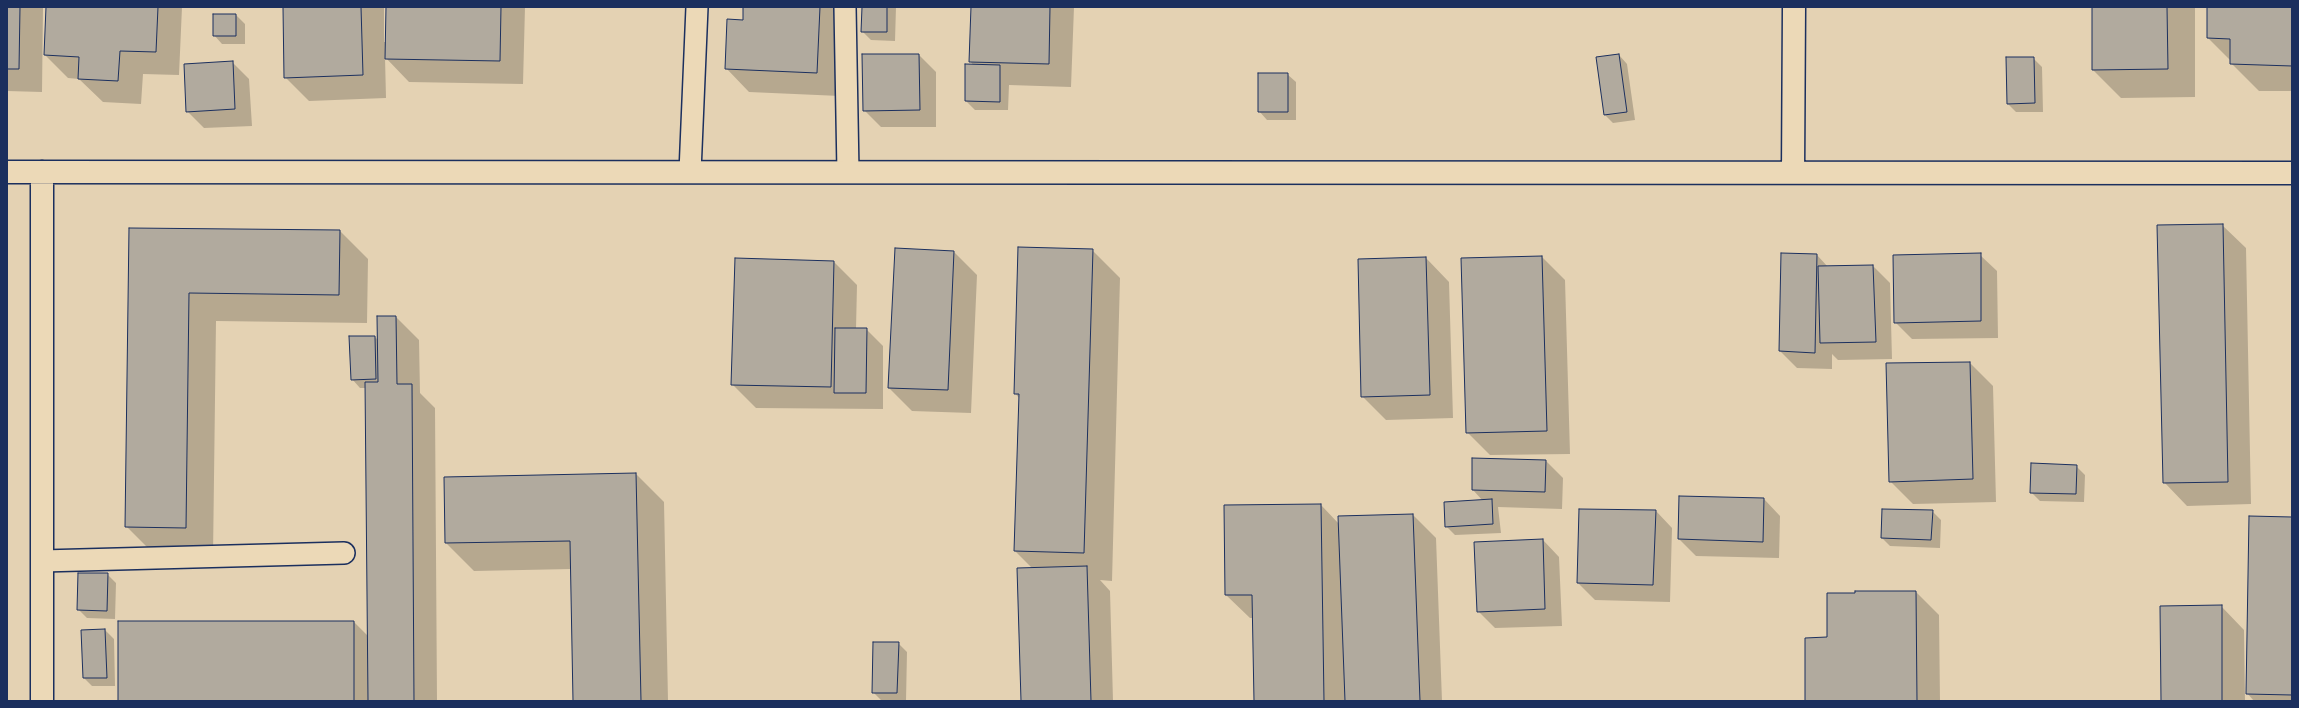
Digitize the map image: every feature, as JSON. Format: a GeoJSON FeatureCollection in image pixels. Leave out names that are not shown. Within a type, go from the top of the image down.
{"type":"FeatureCollection","features":[{"type":"Feature","properties":{"kind":"street"},"geometry":{"type":"LineString","coordinates":[[1793,173],[1794,7]]}},
{"type":"Feature","properties":{"kind":"street"},"geometry":{"type":"LineString","coordinates":[[7,172],[2292,173]]}},
{"type":"Feature","properties":{"kind":"street"},"geometry":{"type":"LineString","coordinates":[[42,172],[42,701]]}},
{"type":"Feature","properties":{"kind":"lane"},"geometry":{"type":"LineString","coordinates":[[690,172],[697,7]]}},
{"type":"Feature","properties":{"kind":"lane"},"geometry":{"type":"LineString","coordinates":[[844,7],[848,172]]}},
{"type":"Feature","properties":{"kind":"lane"},"geometry":{"type":"LineString","coordinates":[[42,561],[344,553]]}},
{"type":"Feature","properties":{"kind":"building"},"geometry":{"type":"Polygon","coordinates":[[[7,7],[20,7],[19,69],[7,69],[7,7]]]}},
{"type":"Feature","properties":{"kind":"building"},"geometry":{"type":"Polygon","coordinates":[[[46,7],[158,7],[156,52],[120,51],[118,81],[78,79],[79,57],[44,55],[46,7]]]}},
{"type":"Feature","properties":{"kind":"building"},"geometry":{"type":"Polygon","coordinates":[[[283,7],[361,7],[363,75],[284,78],[283,7]]]}},
{"type":"Feature","properties":{"kind":"building"},"geometry":{"type":"Polygon","coordinates":[[[386,7],[501,7],[500,61],[385,59],[386,7]]]}},
{"type":"Feature","properties":{"kind":"building"},"geometry":{"type":"Polygon","coordinates":[[[743,7],[820,7],[817,73],[725,69],[727,19],[743,20],[743,7]]]}},
{"type":"Feature","properties":{"kind":"building"},"geometry":{"type":"Polygon","coordinates":[[[862,7],[887,7],[887,32],[861,32],[862,7]]]}},
{"type":"Feature","properties":{"kind":"building"},"geometry":{"type":"Polygon","coordinates":[[[971,7],[1050,7],[1049,64],[969,62],[971,7]]]}},
{"type":"Feature","properties":{"kind":"building"},"geometry":{"type":"Polygon","coordinates":[[[2092,7],[2167,7],[2168,69],[2092,70],[2092,7]]]}},
{"type":"Feature","properties":{"kind":"building"},"geometry":{"type":"Polygon","coordinates":[[[2207,7],[2292,7],[2292,66],[2230,64],[2230,39],[2207,38],[2207,7]]]}},
{"type":"Feature","properties":{"kind":"building"},"geometry":{"type":"Polygon","coordinates":[[[213,14],[236,14],[236,36],[213,36],[213,14]]]}},
{"type":"Feature","properties":{"kind":"building"},"geometry":{"type":"Polygon","coordinates":[[[862,54],[919,54],[920,110],[863,111],[862,54]]]}},
{"type":"Feature","properties":{"kind":"building"},"geometry":{"type":"Polygon","coordinates":[[[1619,54],[1627,112],[1604,115],[1596,57],[1619,54]]]}},
{"type":"Feature","properties":{"kind":"building"},"geometry":{"type":"Polygon","coordinates":[[[2006,57],[2034,57],[2035,103],[2007,104],[2006,57]]]}},
{"type":"Feature","properties":{"kind":"building"},"geometry":{"type":"Polygon","coordinates":[[[233,61],[235,109],[186,112],[184,64],[233,61]]]}},
{"type":"Feature","properties":{"kind":"building"},"geometry":{"type":"Polygon","coordinates":[[[965,64],[1000,65],[1000,102],[965,101],[965,64]]]}},
{"type":"Feature","properties":{"kind":"building"},"geometry":{"type":"Polygon","coordinates":[[[1258,73],[1288,73],[1288,112],[1258,112],[1258,73]]]}},
{"type":"Feature","properties":{"kind":"building"},"geometry":{"type":"Polygon","coordinates":[[[2223,224],[2228,482],[2163,483],[2157,225],[2223,224]]]}},
{"type":"Feature","properties":{"kind":"building"},"geometry":{"type":"Polygon","coordinates":[[[129,228],[340,230],[339,295],[189,293],[186,528],[125,527],[129,228]]]}},
{"type":"Feature","properties":{"kind":"building"},"geometry":{"type":"Polygon","coordinates":[[[1018,247],[1093,249],[1084,553],[1014,551],[1019,394],[1014,394],[1018,247]]]}},
{"type":"Feature","properties":{"kind":"building"},"geometry":{"type":"Polygon","coordinates":[[[895,248],[954,251],[948,390],[888,388],[895,248]]]}},
{"type":"Feature","properties":{"kind":"building"},"geometry":{"type":"Polygon","coordinates":[[[1781,253],[1817,254],[1815,353],[1779,351],[1781,253]]]}},
{"type":"Feature","properties":{"kind":"building"},"geometry":{"type":"Polygon","coordinates":[[[1981,253],[1981,321],[1894,323],[1893,255],[1981,253]]]}},
{"type":"Feature","properties":{"kind":"building"},"geometry":{"type":"Polygon","coordinates":[[[1542,256],[1547,431],[1466,433],[1461,258],[1542,256]]]}},
{"type":"Feature","properties":{"kind":"building"},"geometry":{"type":"Polygon","coordinates":[[[1426,257],[1430,395],[1361,397],[1358,259],[1426,257]]]}},
{"type":"Feature","properties":{"kind":"building"},"geometry":{"type":"Polygon","coordinates":[[[735,258],[834,261],[831,387],[731,385],[735,258]]]}},
{"type":"Feature","properties":{"kind":"building"},"geometry":{"type":"Polygon","coordinates":[[[1873,265],[1876,342],[1820,343],[1818,266],[1873,265]]]}},
{"type":"Feature","properties":{"kind":"building"},"geometry":{"type":"Polygon","coordinates":[[[377,316],[396,316],[397,384],[412,384],[414,701],[368,701],[365,382],[378,382],[377,316]]]}},
{"type":"Feature","properties":{"kind":"building"},"geometry":{"type":"Polygon","coordinates":[[[835,328],[867,328],[866,393],[834,393],[835,328]]]}},
{"type":"Feature","properties":{"kind":"building"},"geometry":{"type":"Polygon","coordinates":[[[349,336],[375,336],[376,379],[351,380],[349,336]]]}},
{"type":"Feature","properties":{"kind":"building"},"geometry":{"type":"Polygon","coordinates":[[[1970,362],[1973,479],[1889,482],[1886,363],[1970,362]]]}},
{"type":"Feature","properties":{"kind":"building"},"geometry":{"type":"Polygon","coordinates":[[[1472,458],[1546,460],[1545,492],[1472,490],[1472,458]]]}},
{"type":"Feature","properties":{"kind":"building"},"geometry":{"type":"Polygon","coordinates":[[[2031,463],[2077,465],[2076,494],[2030,493],[2031,463]]]}},
{"type":"Feature","properties":{"kind":"building"},"geometry":{"type":"Polygon","coordinates":[[[636,473],[641,701],[573,701],[570,541],[445,543],[444,477],[636,473]]]}},
{"type":"Feature","properties":{"kind":"building"},"geometry":{"type":"Polygon","coordinates":[[[1679,496],[1764,498],[1763,542],[1678,539],[1679,496]]]}},
{"type":"Feature","properties":{"kind":"building"},"geometry":{"type":"Polygon","coordinates":[[[1492,499],[1493,524],[1445,527],[1444,502],[1492,499]]]}},
{"type":"Feature","properties":{"kind":"building"},"geometry":{"type":"Polygon","coordinates":[[[1321,504],[1324,701],[1254,701],[1252,595],[1225,595],[1224,505],[1321,504]]]}},
{"type":"Feature","properties":{"kind":"building"},"geometry":{"type":"Polygon","coordinates":[[[1579,509],[1656,510],[1653,585],[1577,583],[1579,509]]]}},
{"type":"Feature","properties":{"kind":"building"},"geometry":{"type":"Polygon","coordinates":[[[1882,509],[1933,510],[1931,540],[1881,538],[1882,509]]]}},
{"type":"Feature","properties":{"kind":"building"},"geometry":{"type":"Polygon","coordinates":[[[1413,514],[1420,701],[1345,701],[1338,516],[1413,514]]]}},
{"type":"Feature","properties":{"kind":"building"},"geometry":{"type":"Polygon","coordinates":[[[2249,516],[2292,517],[2292,695],[2246,694],[2249,516]]]}},
{"type":"Feature","properties":{"kind":"building"},"geometry":{"type":"Polygon","coordinates":[[[1543,539],[1545,609],[1477,612],[1474,542],[1543,539]]]}},
{"type":"Feature","properties":{"kind":"building"},"geometry":{"type":"Polygon","coordinates":[[[1087,566],[1091,701],[1021,701],[1017,568],[1087,566]]]}},
{"type":"Feature","properties":{"kind":"building"},"geometry":{"type":"Polygon","coordinates":[[[78,573],[108,573],[107,611],[77,610],[78,573]]]}},
{"type":"Feature","properties":{"kind":"building"},"geometry":{"type":"Polygon","coordinates":[[[1855,591],[1916,591],[1917,701],[1805,701],[1805,638],[1827,637],[1827,593],[1855,593],[1855,591]]]}},
{"type":"Feature","properties":{"kind":"building"},"geometry":{"type":"Polygon","coordinates":[[[2222,605],[2222,701],[2161,701],[2160,606],[2222,605]]]}},
{"type":"Feature","properties":{"kind":"building"},"geometry":{"type":"Polygon","coordinates":[[[118,621],[354,621],[354,701],[118,701],[118,621]]]}},
{"type":"Feature","properties":{"kind":"building"},"geometry":{"type":"Polygon","coordinates":[[[105,629],[107,678],[83,678],[81,630],[105,629]]]}},
{"type":"Feature","properties":{"kind":"building"},"geometry":{"type":"Polygon","coordinates":[[[873,642],[899,642],[897,693],[872,693],[873,642]]]}}]}
